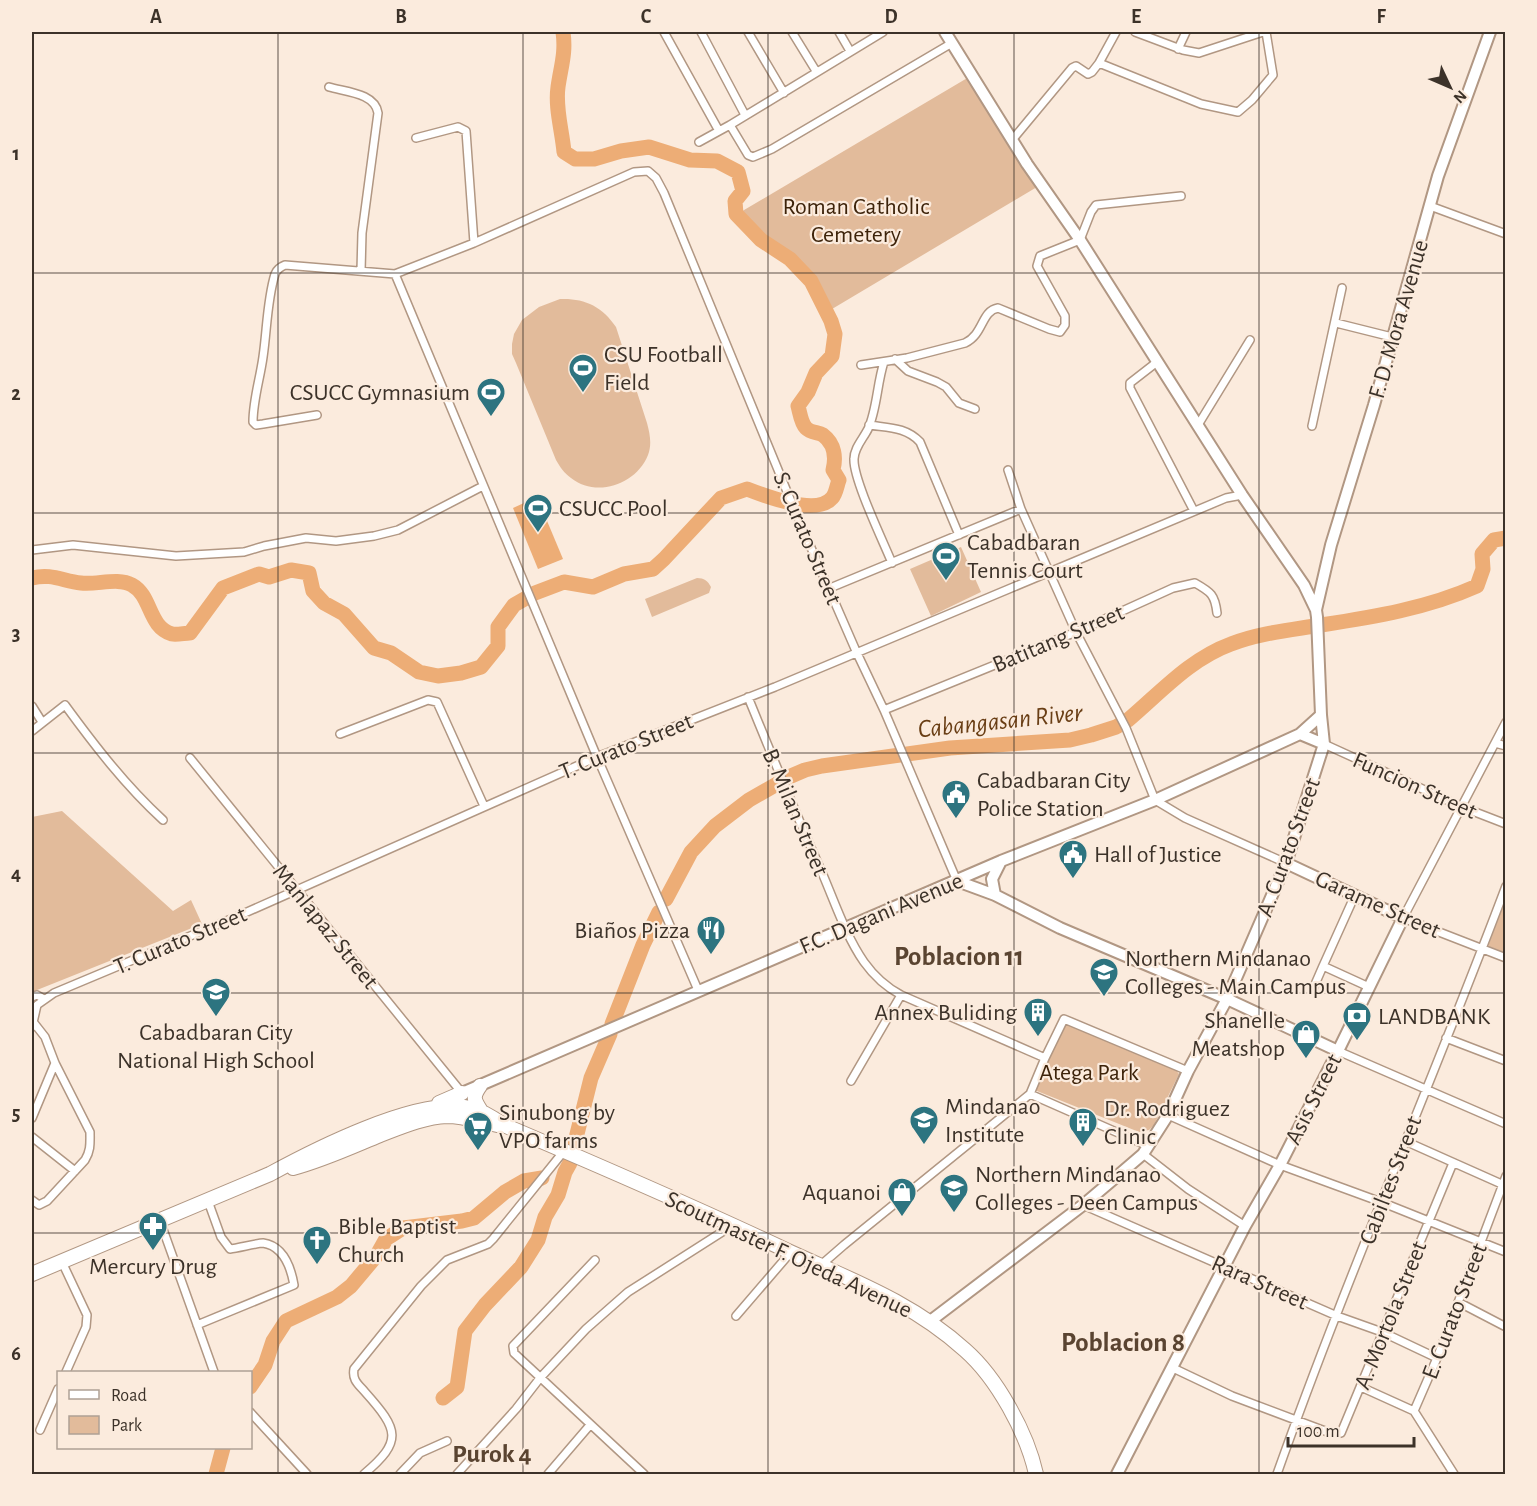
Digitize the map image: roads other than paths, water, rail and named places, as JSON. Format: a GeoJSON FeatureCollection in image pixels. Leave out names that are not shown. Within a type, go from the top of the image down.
{"type":"FeatureCollection","features":[{"type":"Feature","properties":{"kind":"highway"},"geometry":{"type":"LineString","coordinates":[[480,1086],[474,1095],[474,1100],[481,1111]]}},
{"type":"Feature","properties":{"kind":"highway"},"geometry":{"type":"LineString","coordinates":[[423,1109],[462,1093]]}},
{"type":"Feature","properties":{"kind":"highway","name":"Scoutmaster F. Ojeda Avenue"},"geometry":{"type":"LineString","coordinates":[[32,1274],[270,1174],[308,1153],[403,1115],[423,1109],[448,1106],[481,1111],[506,1126],[870,1287],[929,1322],[966,1350],[993,1380],[1008,1404],[1036,1474]]}},
{"type":"Feature","properties":{"kind":"highway","name":"Scoutmaster F. Ojeda Avenue"},"geometry":{"type":"LineString","coordinates":[[270,1174],[311,1163],[426,1119],[446,1116],[463,1117],[506,1126]]}},
{"type":"Feature","properties":{"kind":"main road"},"geometry":{"type":"LineString","coordinates":[[945,32],[1027,164],[1080,240],[1242,495],[1298,577],[1317,619],[1324,744],[1300,734]]}},
{"type":"Feature","properties":{"kind":"main road","name":"F. D. Mora Avenue"},"geometry":{"type":"LineString","coordinates":[[1317,619],[1331,545],[1374,405],[1438,176],[1490,32]]}},
{"type":"Feature","properties":{"kind":"main road"},"geometry":{"type":"LineString","coordinates":[[1298,577],[1312,582],[1324,577]]}},
{"type":"Feature","properties":{"kind":"main road","name":"F.C. Dagani Avenue"},"geometry":{"type":"LineString","coordinates":[[462,1093],[1001,861],[1155,800],[1300,734],[1321,716]]}},
{"type":"Feature","properties":{"kind":"main road","name":"A. Curato Street"},"geometry":{"type":"LineString","coordinates":[[929,1322],[1083,1205],[1146,1150],[1168,1115],[1188,1071],[1227,999],[1286,863],[1324,744]]}},
{"type":"Feature","properties":{"kind":"main road"},"geometry":{"type":"LineString","coordinates":[[995,895],[992,879],[1001,861]]}},
{"type":"Feature","properties":{"kind":"main road","name":"Garame Street"},"geometry":{"type":"LineString","coordinates":[[1286,863],[1403,918]]}},
{"type":"Feature","properties":{"kind":"main road"},"geometry":{"type":"LineString","coordinates":[[957,881],[995,895],[1060,928],[1227,999],[1338,1051]]}},
{"type":"Feature","properties":{"kind":"main road","name":"Asis Street"},"geometry":{"type":"LineString","coordinates":[[1118,1474],[1245,1226],[1280,1165],[1403,918]]}},
{"type":"Feature","properties":{"kind":"street"},"geometry":{"type":"LineString","coordinates":[[664,32],[719,131]]}},
{"type":"Feature","properties":{"kind":"street"},"geometry":{"type":"LineString","coordinates":[[701,32],[745,115]]}},
{"type":"Feature","properties":{"kind":"street"},"geometry":{"type":"LineString","coordinates":[[747,32],[784,93]]}},
{"type":"Feature","properties":{"kind":"street"},"geometry":{"type":"LineString","coordinates":[[792,32],[816,71]]}},
{"type":"Feature","properties":{"kind":"street"},"geometry":{"type":"LineString","coordinates":[[839,32],[850,51]]}},
{"type":"Feature","properties":{"kind":"street"},"geometry":{"type":"LineString","coordinates":[[699,142],[883,32]]}},
{"type":"Feature","properties":{"kind":"street"},"geometry":{"type":"LineString","coordinates":[[1013,139],[1072,68],[1076,66],[1088,74],[1092,72],[1100,63],[1116,32]]}},
{"type":"Feature","properties":{"kind":"street"},"geometry":{"type":"LineString","coordinates":[[1100,63],[1201,104],[1238,112],[1252,100],[1273,75],[1264,32],[1199,53],[1178,49],[1135,32]]}},
{"type":"Feature","properties":{"kind":"street"},"geometry":{"type":"LineString","coordinates":[[1178,49],[1186,32]]}},
{"type":"Feature","properties":{"kind":"street"},"geometry":{"type":"LineString","coordinates":[[730,125],[748,155],[753,158],[952,43]]}},
{"type":"Feature","properties":{"kind":"street"},"geometry":{"type":"LineString","coordinates":[[329,87],[369,98],[377,106],[378,113],[362,233],[361,271]]}},
{"type":"Feature","properties":{"kind":"street"},"geometry":{"type":"LineString","coordinates":[[317,415],[256,425],[253,422],[276,272],[285,265],[395,274],[474,243],[466,131],[458,127],[416,138]]}},
{"type":"Feature","properties":{"kind":"street","name":"S. Curato Street"},"geometry":{"type":"LineString","coordinates":[[474,243],[634,172],[648,171],[656,178],[789,497],[957,881]]}},
{"type":"Feature","properties":{"kind":"street"},"geometry":{"type":"LineString","coordinates":[[861,365],[884,362],[970,340],[978,334],[988,313],[994,308],[1060,332],[1065,325],[1065,316],[1037,266],[1039,258],[1049,251],[1080,240],[1096,205],[1181,196]]}},
{"type":"Feature","properties":{"kind":"street"},"geometry":{"type":"LineString","coordinates":[[1430,206],[1506,234]]}},
{"type":"Feature","properties":{"kind":"street"},"geometry":{"type":"LineString","coordinates":[[395,274],[597,757],[698,990]]}},
{"type":"Feature","properties":{"kind":"street"},"geometry":{"type":"LineString","coordinates":[[1312,426],[1342,288]]}},
{"type":"Feature","properties":{"kind":"street"},"geometry":{"type":"LineString","coordinates":[[1336,323],[1392,337]]}},
{"type":"Feature","properties":{"kind":"street"},"geometry":{"type":"LineString","coordinates":[[1198,425],[1251,340]]}},
{"type":"Feature","properties":{"kind":"street"},"geometry":{"type":"LineString","coordinates":[[895,359],[908,371],[946,387],[959,403],[975,409]]}},
{"type":"Feature","properties":{"kind":"street"},"geometry":{"type":"LineString","coordinates":[[884,362],[869,425],[856,450],[854,459],[858,477],[892,563]]}},
{"type":"Feature","properties":{"kind":"street"},"geometry":{"type":"LineString","coordinates":[[1157,362],[1130,383],[1130,388],[1194,511]]}},
{"type":"Feature","properties":{"kind":"street"},"geometry":{"type":"LineString","coordinates":[[869,425],[905,430],[920,442],[959,535]]}},
{"type":"Feature","properties":{"kind":"street"},"geometry":{"type":"LineString","coordinates":[[1008,470],[1021,509],[1049,572],[1076,632],[1120,715],[1155,800]]}},
{"type":"Feature","properties":{"kind":"street"},"geometry":{"type":"LineString","coordinates":[[1226,498],[1235,484]]}},
{"type":"Feature","properties":{"kind":"street"},"geometry":{"type":"LineString","coordinates":[[32,550],[73,545],[176,556],[244,552],[306,538],[336,541],[374,536],[398,530],[483,486]]}},
{"type":"Feature","properties":{"kind":"street","name":"T. Curato Street"},"geometry":{"type":"LineString","coordinates":[[44,999],[597,757],[748,697],[1226,498],[1242,495]]}},
{"type":"Feature","properties":{"kind":"street"},"geometry":{"type":"LineString","coordinates":[[830,588],[1021,509]]}},
{"type":"Feature","properties":{"kind":"street","name":"Batitang Street"},"geometry":{"type":"LineString","coordinates":[[884,710],[1076,632],[1173,588],[1195,583],[1207,589],[1215,598],[1217,613]]}},
{"type":"Feature","properties":{"kind":"street","name":"B. Milan Street"},"geometry":{"type":"LineString","coordinates":[[748,697],[845,927],[862,960],[872,973],[886,987],[901,996],[1045,1058]]}},
{"type":"Feature","properties":{"kind":"street"},"geometry":{"type":"LineString","coordinates":[[340,734],[428,700],[437,702],[484,806]]}},
{"type":"Feature","properties":{"kind":"street"},"geometry":{"type":"LineString","coordinates":[[32,731],[64,705],[139,799],[163,820]]}},
{"type":"Feature","properties":{"kind":"street"},"geometry":{"type":"LineString","coordinates":[[32,706],[42,722]]}},
{"type":"Feature","properties":{"kind":"street","name":"Asis Street"},"geometry":{"type":"LineString","coordinates":[[1403,918],[1506,722]]}},
{"type":"Feature","properties":{"kind":"street"},"geometry":{"type":"LineString","coordinates":[[1495,743],[1506,746]]}},
{"type":"Feature","properties":{"kind":"street","name":"Funcion Street"},"geometry":{"type":"LineString","coordinates":[[1324,744],[1462,807],[1506,824]]}},
{"type":"Feature","properties":{"kind":"street","name":"Manlapaz Street"},"geometry":{"type":"LineString","coordinates":[[190,759],[462,1093]]}},
{"type":"Feature","properties":{"kind":"street","name":"Garame Street"},"geometry":{"type":"LineString","coordinates":[[1155,800],[1185,818],[1286,863]]}},
{"type":"Feature","properties":{"kind":"street","name":"Cabiltes Street"},"geometry":{"type":"LineString","coordinates":[[1277,1474],[1296,1420],[1506,886]]}},
{"type":"Feature","properties":{"kind":"street"},"geometry":{"type":"LineString","coordinates":[[1312,989],[1355,895]]}},
{"type":"Feature","properties":{"kind":"street","name":"Garame Street"},"geometry":{"type":"LineString","coordinates":[[1403,918],[1506,958]]}},
{"type":"Feature","properties":{"kind":"street"},"geometry":{"type":"LineString","coordinates":[[1323,966],[1369,987]]}},
{"type":"Feature","properties":{"kind":"street"},"geometry":{"type":"LineString","coordinates":[[32,997],[37,995],[44,999],[37,1005],[33,1025],[45,1037],[55,1063],[90,1132],[90,1152],[75,1171],[44,1204],[32,1200]]}},
{"type":"Feature","properties":{"kind":"street"},"geometry":{"type":"LineString","coordinates":[[851,1081],[901,996]]}},
{"type":"Feature","properties":{"kind":"street"},"geometry":{"type":"LineString","coordinates":[[821,1265],[1030,1094],[1062,1022],[1067,1019],[1188,1071]]}},
{"type":"Feature","properties":{"kind":"street"},"geometry":{"type":"LineString","coordinates":[[1446,1038],[1506,1061]]}},
{"type":"Feature","properties":{"kind":"street"},"geometry":{"type":"LineString","coordinates":[[1338,1051],[1506,1124]]}},
{"type":"Feature","properties":{"kind":"street"},"geometry":{"type":"LineString","coordinates":[[32,1118],[55,1063]]}},
{"type":"Feature","properties":{"kind":"street"},"geometry":{"type":"LineString","coordinates":[[1030,1094],[1146,1150],[1188,1189],[1245,1226]]}},
{"type":"Feature","properties":{"kind":"street"},"geometry":{"type":"LineString","coordinates":[[1168,1115],[1280,1165],[1506,1251]]}},
{"type":"Feature","properties":{"kind":"street"},"geometry":{"type":"LineString","coordinates":[[32,1137],[75,1171]]}},
{"type":"Feature","properties":{"kind":"street"},"geometry":{"type":"LineString","coordinates":[[1405,1141],[1504,1185]]}},
{"type":"Feature","properties":{"kind":"street"},"geometry":{"type":"LineString","coordinates":[[364,1474],[384,1458],[392,1446],[392,1430],[366,1392],[355,1382],[354,1369],[421,1286],[447,1260],[488,1244],[494,1239],[564,1151]]}},
{"type":"Feature","properties":{"kind":"street","name":"A. Mortola Street"},"geometry":{"type":"LineString","coordinates":[[1296,1420],[1333,1434],[1341,1433],[1343,1430],[1454,1163]]}},
{"type":"Feature","properties":{"kind":"street","name":"E. Curato Street"},"geometry":{"type":"LineString","coordinates":[[1414,1411],[1437,1358],[1506,1176]]}},
{"type":"Feature","properties":{"kind":"street"},"geometry":{"type":"LineString","coordinates":[[197,1325],[294,1286],[291,1268],[281,1251],[262,1243],[230,1249],[221,1237],[208,1201]]}},
{"type":"Feature","properties":{"kind":"street","name":"Rara Street"},"geometry":{"type":"LineString","coordinates":[[1083,1205],[1337,1316],[1382,1332],[1437,1358]]}},
{"type":"Feature","properties":{"kind":"street"},"geometry":{"type":"LineString","coordinates":[[160,1221],[214,1371]]}},
{"type":"Feature","properties":{"kind":"street"},"geometry":{"type":"LineString","coordinates":[[457,1474],[586,1329],[628,1292],[733,1225]]}},
{"type":"Feature","properties":{"kind":"street"},"geometry":{"type":"LineString","coordinates":[[736,1316],[791,1252]]}},
{"type":"Feature","properties":{"kind":"street"},"geometry":{"type":"LineString","coordinates":[[595,1260],[513,1346],[517,1356],[644,1474]]}},
{"type":"Feature","properties":{"kind":"street"},"geometry":{"type":"LineString","coordinates":[[62,1262],[87,1315],[86,1327],[66,1371]]}},
{"type":"Feature","properties":{"kind":"street"},"geometry":{"type":"LineString","coordinates":[[1458,1302],[1506,1327]]}},
{"type":"Feature","properties":{"kind":"street"},"geometry":{"type":"LineString","coordinates":[[1173,1368],[1232,1396],[1296,1420]]}},
{"type":"Feature","properties":{"kind":"street"},"geometry":{"type":"LineString","coordinates":[[1361,1387],[1414,1411],[1454,1474]]}},
{"type":"Feature","properties":{"kind":"street"},"geometry":{"type":"LineString","coordinates":[[40,1430],[57,1391]]}},
{"type":"Feature","properties":{"kind":"street"},"geometry":{"type":"LineString","coordinates":[[252,1414],[307,1474]]}},
{"type":"Feature","properties":{"kind":"street"},"geometry":{"type":"LineString","coordinates":[[548,1474],[590,1425]]}},
{"type":"Feature","properties":{"kind":"street"},"geometry":{"type":"LineString","coordinates":[[400,1474],[420,1453],[447,1441]]}},
{"type":"Feature","properties":{"kind":"waterway"},"geometry":{"type":"LineString","coordinates":[[32,578],[51,577],[87,583],[114,581],[132,585],[143,596],[158,625],[176,634],[190,633],[223,588],[259,574],[269,577],[291,570],[309,573],[313,591],[324,603],[344,614],[374,648],[391,653],[419,672],[438,676],[481,667],[498,646],[498,627],[514,605],[535,593],[564,582],[593,587],[624,574],[653,569],[721,498],[747,489],[778,500],[803,505],[825,503],[832,498],[839,480],[833,470],[832,447],[823,435],[806,428],[798,406],[808,392],[816,373],[832,356],[835,334],[811,281],[790,259],[761,240],[736,214],[735,201],[743,191],[738,172],[717,161],[690,160],[649,147],[621,151],[594,159],[575,159],[564,152],[557,95],[564,53],[563,32]]}},
{"type":"Feature","properties":{"kind":"waterway","name":"Cabangasan River"},"geometry":{"type":"LineString","coordinates":[[666,899],[691,852],[715,826],[749,800],[791,776],[822,766],[950,748],[1070,740],[1116,727],[1128,720],[1189,667],[1216,650],[1231,644],[1264,634],[1400,611],[1477,586],[1483,569],[1482,554],[1494,540],[1506,538]]}},
{"type":"Feature","properties":{"kind":"waterway","name":"Cabangasan River"},"geometry":{"type":"LineString","coordinates":[[612,1024],[643,945],[659,912]]}},
{"type":"Feature","properties":{"kind":"waterway","name":"Cabangasan River"},"geometry":{"type":"LineString","coordinates":[[574,1146],[591,1078],[610,1034]]}},
{"type":"Feature","properties":{"kind":"waterway","name":"Cabangasan River"},"geometry":{"type":"LineString","coordinates":[[443,1398],[457,1387],[465,1331],[485,1305],[521,1267],[538,1240],[545,1217],[558,1195],[570,1163]]}},
{"type":"Feature","properties":{"kind":"waterway","name":"Cabangasan River"},"geometry":{"type":"LineString","coordinates":[[252,1384],[265,1365],[273,1341],[286,1321],[337,1297],[351,1286],[377,1255],[386,1239],[403,1228],[474,1218],[505,1192],[524,1181],[542,1178]]}},
{"type":"Feature","properties":{"kind":"waterway","name":"Cabangasan River"},"geometry":{"type":"LineString","coordinates":[[216,1474],[223,1449]]}},
{"type":"Feature","properties":{"kind":"place","name":"CSU Football Field"},"geometry":{"type":"Point","coordinates":[583,394]}},
{"type":"Feature","properties":{"kind":"place","name":"CSUCC Gymnasium"},"geometry":{"type":"Point","coordinates":[491,418]}},
{"type":"Feature","properties":{"kind":"place","name":"CSUCC Pool"},"geometry":{"type":"Point","coordinates":[538,534]}},
{"type":"Feature","properties":{"kind":"place","name":"Cabadbaran Tennis Court"},"geometry":{"type":"Point","coordinates":[946,582]}},
{"type":"Feature","properties":{"kind":"place","name":"Cabadbaran City Police Station"},"geometry":{"type":"Point","coordinates":[956,820]}},
{"type":"Feature","properties":{"kind":"place","name":"Hall of Justice"},"geometry":{"type":"Point","coordinates":[1073,880]}},
{"type":"Feature","properties":{"kind":"place","name":"Biaños Pizza"},"geometry":{"type":"Point","coordinates":[711,956]}},
{"type":"Feature","properties":{"kind":"place","name":"Northern Mindanao Colleges - Main Campus"},"geometry":{"type":"Point","coordinates":[1104,998]}},
{"type":"Feature","properties":{"kind":"place","name":"Cabadbaran City National High School"},"geometry":{"type":"Point","coordinates":[216,1018]}},
{"type":"Feature","properties":{"kind":"place","name":"Annex Buliding"},"geometry":{"type":"Point","coordinates":[1038,1038]}},
{"type":"Feature","properties":{"kind":"place","name":"LANDBANK"},"geometry":{"type":"Point","coordinates":[1357,1042]}},
{"type":"Feature","properties":{"kind":"place","name":"Shanelle Meatshop"},"geometry":{"type":"Point","coordinates":[1306,1060]}},
{"type":"Feature","properties":{"kind":"place","name":"Mindanao Institute"},"geometry":{"type":"Point","coordinates":[924,1146]}},
{"type":"Feature","properties":{"kind":"place","name":"Dr. Rodriguez Clinic"},"geometry":{"type":"Point","coordinates":[1083,1148]}},
{"type":"Feature","properties":{"kind":"place","name":"Sinubong by VPO farms"},"geometry":{"type":"Point","coordinates":[478,1152]}},
{"type":"Feature","properties":{"kind":"place","name":"Northern Mindanao Colleges - Deen Campus"},"geometry":{"type":"Point","coordinates":[954,1214]}},
{"type":"Feature","properties":{"kind":"place","name":"Aquanoi"},"geometry":{"type":"Point","coordinates":[902,1218]}},
{"type":"Feature","properties":{"kind":"place","name":"Mercury Drug"},"geometry":{"type":"Point","coordinates":[153,1252]}},
{"type":"Feature","properties":{"kind":"place","name":"Bible Baptist Church"},"geometry":{"type":"Point","coordinates":[317,1266]}},
{"type":"Feature","properties":{"kind":"district","name":"Poblacion 11"},"geometry":{"type":"Point","coordinates":[959,956]}},
{"type":"Feature","properties":{"kind":"district","name":"Poblacion 8"},"geometry":{"type":"Point","coordinates":[1123,1342]}},
{"type":"Feature","properties":{"kind":"district","name":"Purok 4"},"geometry":{"type":"Point","coordinates":[492,1453]}},
{"type":"Feature","properties":{"kind":"park label","name":"Roman Catholic Cemetery"},"geometry":{"type":"Point","coordinates":[856,220]}},
{"type":"Feature","properties":{"kind":"park label","name":"Atega Park"},"geometry":{"type":"Point","coordinates":[1089,1072]}}]}
